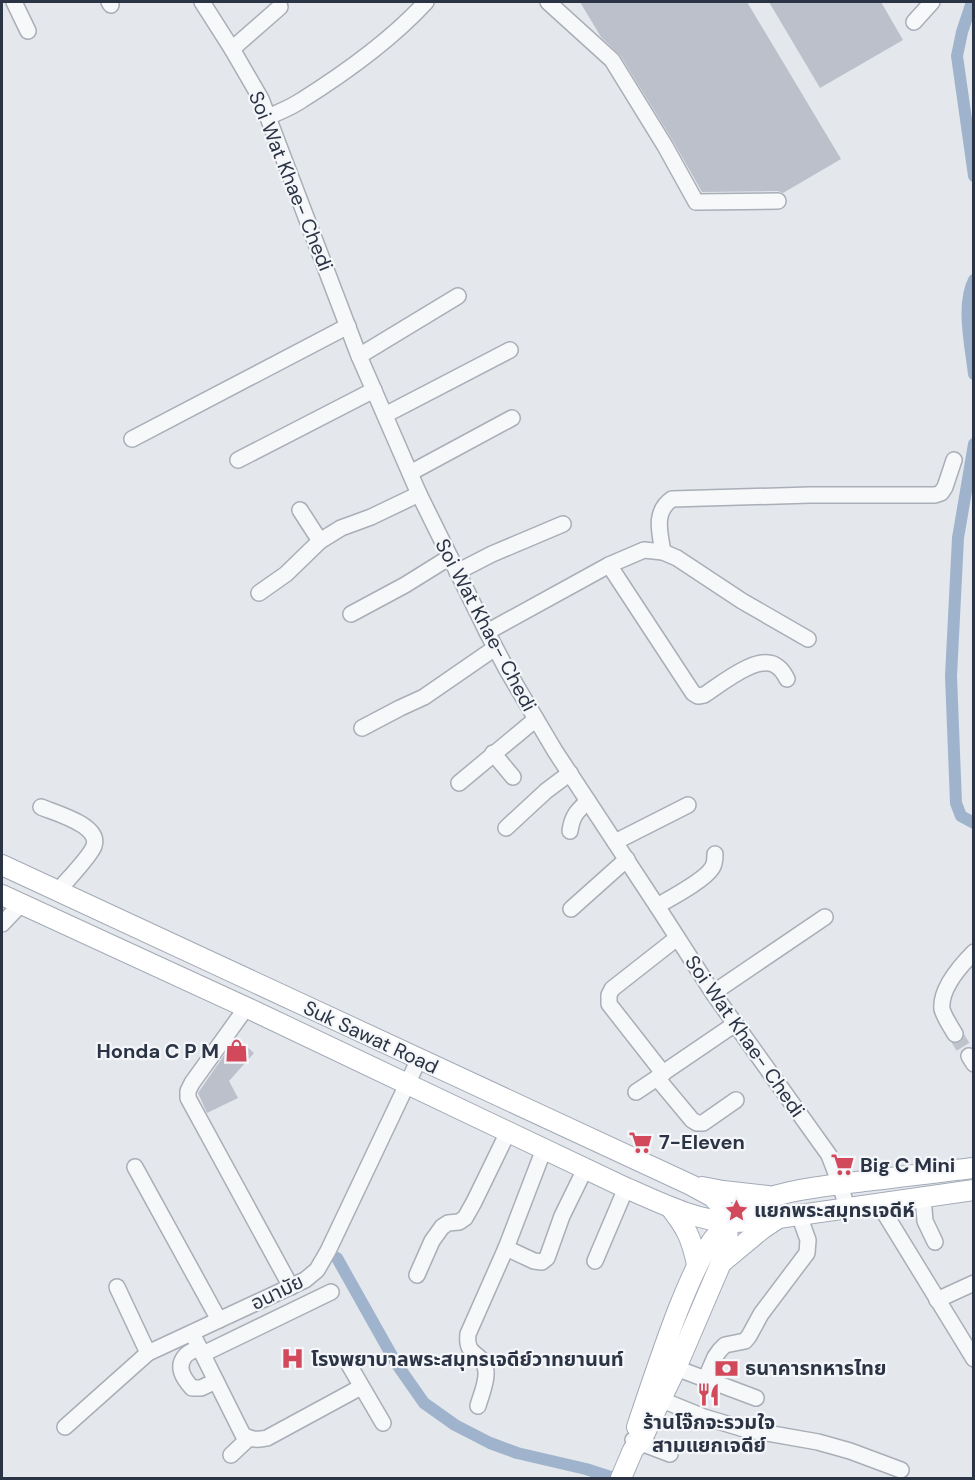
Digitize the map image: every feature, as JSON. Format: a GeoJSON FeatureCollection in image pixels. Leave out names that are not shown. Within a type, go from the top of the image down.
{"type":"FeatureCollection","features":[{"type":"Feature","properties":{"kind":"main road","name":"Suk Sawat Road"},"geometry":{"type":"LineString","coordinates":[[2,865],[691,1185],[719,1203],[728,1222]]}},
{"type":"Feature","properties":{"kind":"main road","name":"Suk Sawat Road"},"geometry":{"type":"LineString","coordinates":[[2,895],[670,1207],[728,1222],[758,1221],[974,1190]]}},
{"type":"Feature","properties":{"kind":"main road"},"geometry":{"type":"LineString","coordinates":[[623,1474],[636,1442],[663,1348],[697,1264],[728,1222],[742,1210],[773,1196],[840,1184],[974,1168]]}},
{"type":"Feature","properties":{"kind":"main road"},"geometry":{"type":"LineString","coordinates":[[691,1185],[773,1196]]}},
{"type":"Feature","properties":{"kind":"main road"},"geometry":{"type":"LineString","coordinates":[[670,1207],[690,1236],[697,1264]]}},
{"type":"Feature","properties":{"kind":"main road"},"geometry":{"type":"LineString","coordinates":[[721,1263],[777,1219]]}},
{"type":"Feature","properties":{"kind":"main road"},"geometry":{"type":"LineString","coordinates":[[636,1442],[662,1400],[721,1263],[727,1245],[728,1222]]}},
{"type":"Feature","properties":{"kind":"main road"},"geometry":{"type":"LineString","coordinates":[[663,1348],[679,1362]]}},
{"type":"Feature","properties":{"kind":"street"},"geometry":{"type":"LineString","coordinates":[[14,2],[28,31]]}},
{"type":"Feature","properties":{"kind":"street","name":"Soi Wat Khae- Chedi"},"geometry":{"type":"LineString","coordinates":[[202,2],[261,99],[359,356],[418,494],[495,648],[570,773],[713,993],[828,1155],[847,1208]]}},
{"type":"Feature","properties":{"kind":"street"},"geometry":{"type":"LineString","coordinates":[[268,117],[300,101],[359,61],[414,15],[426,2]]}},
{"type":"Feature","properties":{"kind":"street"},"geometry":{"type":"LineString","coordinates":[[548,2],[612,60],[665,146],[696,202],[778,201]]}},
{"type":"Feature","properties":{"kind":"street"},"geometry":{"type":"LineString","coordinates":[[914,22],[932,2]]}},
{"type":"Feature","properties":{"kind":"street"},"geometry":{"type":"LineString","coordinates":[[232,49],[280,7]]}},
{"type":"Feature","properties":{"kind":"street"},"geometry":{"type":"LineString","coordinates":[[359,356],[458,297]]}},
{"type":"Feature","properties":{"kind":"street"},"geometry":{"type":"LineString","coordinates":[[132,439],[348,326]]}},
{"type":"Feature","properties":{"kind":"street"},"geometry":{"type":"LineString","coordinates":[[385,415],[510,350]]}},
{"type":"Feature","properties":{"kind":"street"},"geometry":{"type":"LineString","coordinates":[[238,460],[374,390]]}},
{"type":"Feature","properties":{"kind":"street"},"geometry":{"type":"LineString","coordinates":[[410,473],[512,418]]}},
{"type":"Feature","properties":{"kind":"street"},"geometry":{"type":"LineString","coordinates":[[663,552],[659,530],[661,511],[664,504],[672,499],[810,495],[935,495],[941,493],[945,487],[954,460]]}},
{"type":"Feature","properties":{"kind":"street"},"geometry":{"type":"LineString","coordinates":[[259,593],[286,574],[320,541],[341,528],[371,517],[418,494]]}},
{"type":"Feature","properties":{"kind":"street"},"geometry":{"type":"LineString","coordinates":[[300,510],[320,541]]}},
{"type":"Feature","properties":{"kind":"street"},"geometry":{"type":"LineString","coordinates":[[457,572],[492,554],[562,524]]}},
{"type":"Feature","properties":{"kind":"street"},"geometry":{"type":"LineString","coordinates":[[487,632],[609,565],[644,550],[663,552],[677,558],[742,601],[808,639]]}},
{"type":"Feature","properties":{"kind":"street"},"geometry":{"type":"LineString","coordinates":[[351,614],[384,597],[450,556]]}},
{"type":"Feature","properties":{"kind":"street"},"geometry":{"type":"LineString","coordinates":[[609,565],[693,693],[698,696],[704,695],[750,666],[763,663],[779,667],[787,679]]}},
{"type":"Feature","properties":{"kind":"street"},"geometry":{"type":"LineString","coordinates":[[362,728],[424,697],[495,648]]}},
{"type":"Feature","properties":{"kind":"street"},"geometry":{"type":"LineString","coordinates":[[459,783],[536,719]]}},
{"type":"Feature","properties":{"kind":"street"},"geometry":{"type":"LineString","coordinates":[[493,753],[513,777]]}},
{"type":"Feature","properties":{"kind":"street"},"geometry":{"type":"LineString","coordinates":[[506,828],[546,791],[570,773]]}},
{"type":"Feature","properties":{"kind":"street"},"geometry":{"type":"LineString","coordinates":[[570,831],[572,820],[588,801]]}},
{"type":"Feature","properties":{"kind":"street"},"geometry":{"type":"LineString","coordinates":[[615,842],[688,805]]}},
{"type":"Feature","properties":{"kind":"street"},"geometry":{"type":"LineString","coordinates":[[41,807],[82,824],[92,833],[94,839],[94,846],[89,854],[58,891]]}},
{"type":"Feature","properties":{"kind":"street"},"geometry":{"type":"LineString","coordinates":[[657,906],[709,872],[714,866],[715,854]]}},
{"type":"Feature","properties":{"kind":"street"},"geometry":{"type":"LineString","coordinates":[[571,909],[627,860]]}},
{"type":"Feature","properties":{"kind":"street"},"geometry":{"type":"LineString","coordinates":[[2,924],[21,904]]}},
{"type":"Feature","properties":{"kind":"street"},"geometry":{"type":"LineString","coordinates":[[713,993],[825,917]]}},
{"type":"Feature","properties":{"kind":"street"},"geometry":{"type":"LineString","coordinates":[[678,938],[612,989],[609,1004],[692,1120],[703,1123],[736,1100]]}},
{"type":"Feature","properties":{"kind":"street"},"geometry":{"type":"LineString","coordinates":[[955,1034],[942,1011],[942,999],[949,984],[974,952]]}},
{"type":"Feature","properties":{"kind":"street"},"geometry":{"type":"LineString","coordinates":[[246,1008],[192,1083],[188,1091],[188,1098],[298,1283],[314,1300]]}},
{"type":"Feature","properties":{"kind":"street"},"geometry":{"type":"LineString","coordinates":[[636,1092],[735,1024]]}},
{"type":"Feature","properties":{"kind":"street","name":"อนามัย"},"geometry":{"type":"LineString","coordinates":[[64,1426],[148,1353],[198,1345],[219,1320],[298,1283],[317,1270],[323,1262],[419,1059]]}},
{"type":"Feature","properties":{"kind":"street"},"geometry":{"type":"LineString","coordinates":[[417,1275],[432,1241],[442,1227],[465,1218],[508,1132]]}},
{"type":"Feature","properties":{"kind":"street"},"geometry":{"type":"LineString","coordinates":[[478,1406],[487,1374],[485,1363],[471,1351],[467,1343],[468,1334],[506,1248],[544,1149]]}},
{"type":"Feature","properties":{"kind":"street"},"geometry":{"type":"LineString","coordinates":[[135,1167],[219,1320]]}},
{"type":"Feature","properties":{"kind":"street"},"geometry":{"type":"LineString","coordinates":[[506,1248],[534,1261],[542,1262],[547,1258],[562,1216],[585,1168]]}},
{"type":"Feature","properties":{"kind":"street"},"geometry":{"type":"LineString","coordinates":[[595,1262],[626,1188]]}},
{"type":"Feature","properties":{"kind":"street"},"geometry":{"type":"LineString","coordinates":[[923,1197],[925,1221],[935,1242]]}},
{"type":"Feature","properties":{"kind":"street"},"geometry":{"type":"LineString","coordinates":[[879,1203],[974,1359]]}},
{"type":"Feature","properties":{"kind":"street"},"geometry":{"type":"LineString","coordinates":[[705,1380],[720,1350],[725,1345],[745,1341],[761,1314],[807,1253],[808,1240],[799,1215]]}},
{"type":"Feature","properties":{"kind":"street"},"geometry":{"type":"LineString","coordinates":[[937,1300],[974,1283]]}},
{"type":"Feature","properties":{"kind":"street"},"geometry":{"type":"LineString","coordinates":[[117,1287],[148,1353]]}},
{"type":"Feature","properties":{"kind":"street"},"geometry":{"type":"LineString","coordinates":[[216,1381],[201,1388],[192,1388],[183,1377],[181,1365],[186,1355],[198,1345],[331,1292]]}},
{"type":"Feature","properties":{"kind":"street"},"geometry":{"type":"LineString","coordinates":[[198,1345],[243,1435],[249,1438],[257,1440],[267,1438],[361,1387]]}},
{"type":"Feature","properties":{"kind":"street"},"geometry":{"type":"LineString","coordinates":[[679,1362],[705,1380],[756,1398]]}},
{"type":"Feature","properties":{"kind":"street"},"geometry":{"type":"LineString","coordinates":[[348,1364],[383,1423]]}},
{"type":"Feature","properties":{"kind":"street"},"geometry":{"type":"LineString","coordinates":[[662,1400],[734,1426],[775,1436],[818,1442],[902,1470]]}},
{"type":"Feature","properties":{"kind":"street"},"geometry":{"type":"LineString","coordinates":[[231,1455],[249,1438]]}},
{"type":"Feature","properties":{"kind":"street"},"geometry":{"type":"LineString","coordinates":[[636,1442],[670,1454]]}},
{"type":"Feature","properties":{"kind":"building"},"geometry":{"type":"Polygon","coordinates":[[[580,2],[747,2],[841,159],[783,193],[778,191],[702,192],[620,55],[601,37],[580,2]]]}},
{"type":"Feature","properties":{"kind":"building"},"geometry":{"type":"Polygon","coordinates":[[[769,2],[881,2],[903,40],[820,88],[769,2]]]}},
{"type":"Feature","properties":{"kind":"building"},"geometry":{"type":"Polygon","coordinates":[[[236,1038],[254,1053],[229,1081],[238,1098],[207,1113],[198,1093],[236,1038]]]}},
{"type":"Feature","properties":{"kind":"waterway"},"geometry":{"type":"LineString","coordinates":[[972,2],[957,56],[974,176]]}},
{"type":"Feature","properties":{"kind":"waterway"},"geometry":{"type":"LineString","coordinates":[[974,280],[970,290],[967,314],[974,374]]}},
{"type":"Feature","properties":{"kind":"waterway"},"geometry":{"type":"LineString","coordinates":[[974,444],[958,538],[951,676],[956,803],[961,816],[974,823]]}},
{"type":"Feature","properties":{"kind":"waterway"},"geometry":{"type":"LineString","coordinates":[[337,1258],[396,1363],[424,1403],[455,1425],[490,1443],[517,1453],[614,1478]]}},
{"type":"Feature","properties":{"kind":"tunnel"},"geometry":{"type":"LineString","coordinates":[[955,1034],[969,1056]]}},
{"type":"Feature","properties":{"kind":"place","name":"Honda C P M"},"geometry":{"type":"Point","coordinates":[237,1051]}},
{"type":"Feature","properties":{"kind":"place","name":"7-Eleven"},"geometry":{"type":"Point","coordinates":[641,1142]}},
{"type":"Feature","properties":{"kind":"place","name":"Big C Mini"},"geometry":{"type":"Point","coordinates":[842,1165]}},
{"type":"Feature","properties":{"kind":"place","name":"แยกพระสมุทรเจดีห์"},"geometry":{"type":"Point","coordinates":[736,1210]}},
{"type":"Feature","properties":{"kind":"place","name":"โรงพยาบาลพระสมุทรเจดีย์วาทยานนท์"},"geometry":{"type":"Point","coordinates":[293,1359]}},
{"type":"Feature","properties":{"kind":"place","name":"ธนาคารทหารไทย"},"geometry":{"type":"Point","coordinates":[727,1368]}},
{"type":"Feature","properties":{"kind":"place","name":"ร้านโจ๊กจะรวมใจ สามแยกเจดีย์"},"geometry":{"type":"Point","coordinates":[709,1395]}}]}
